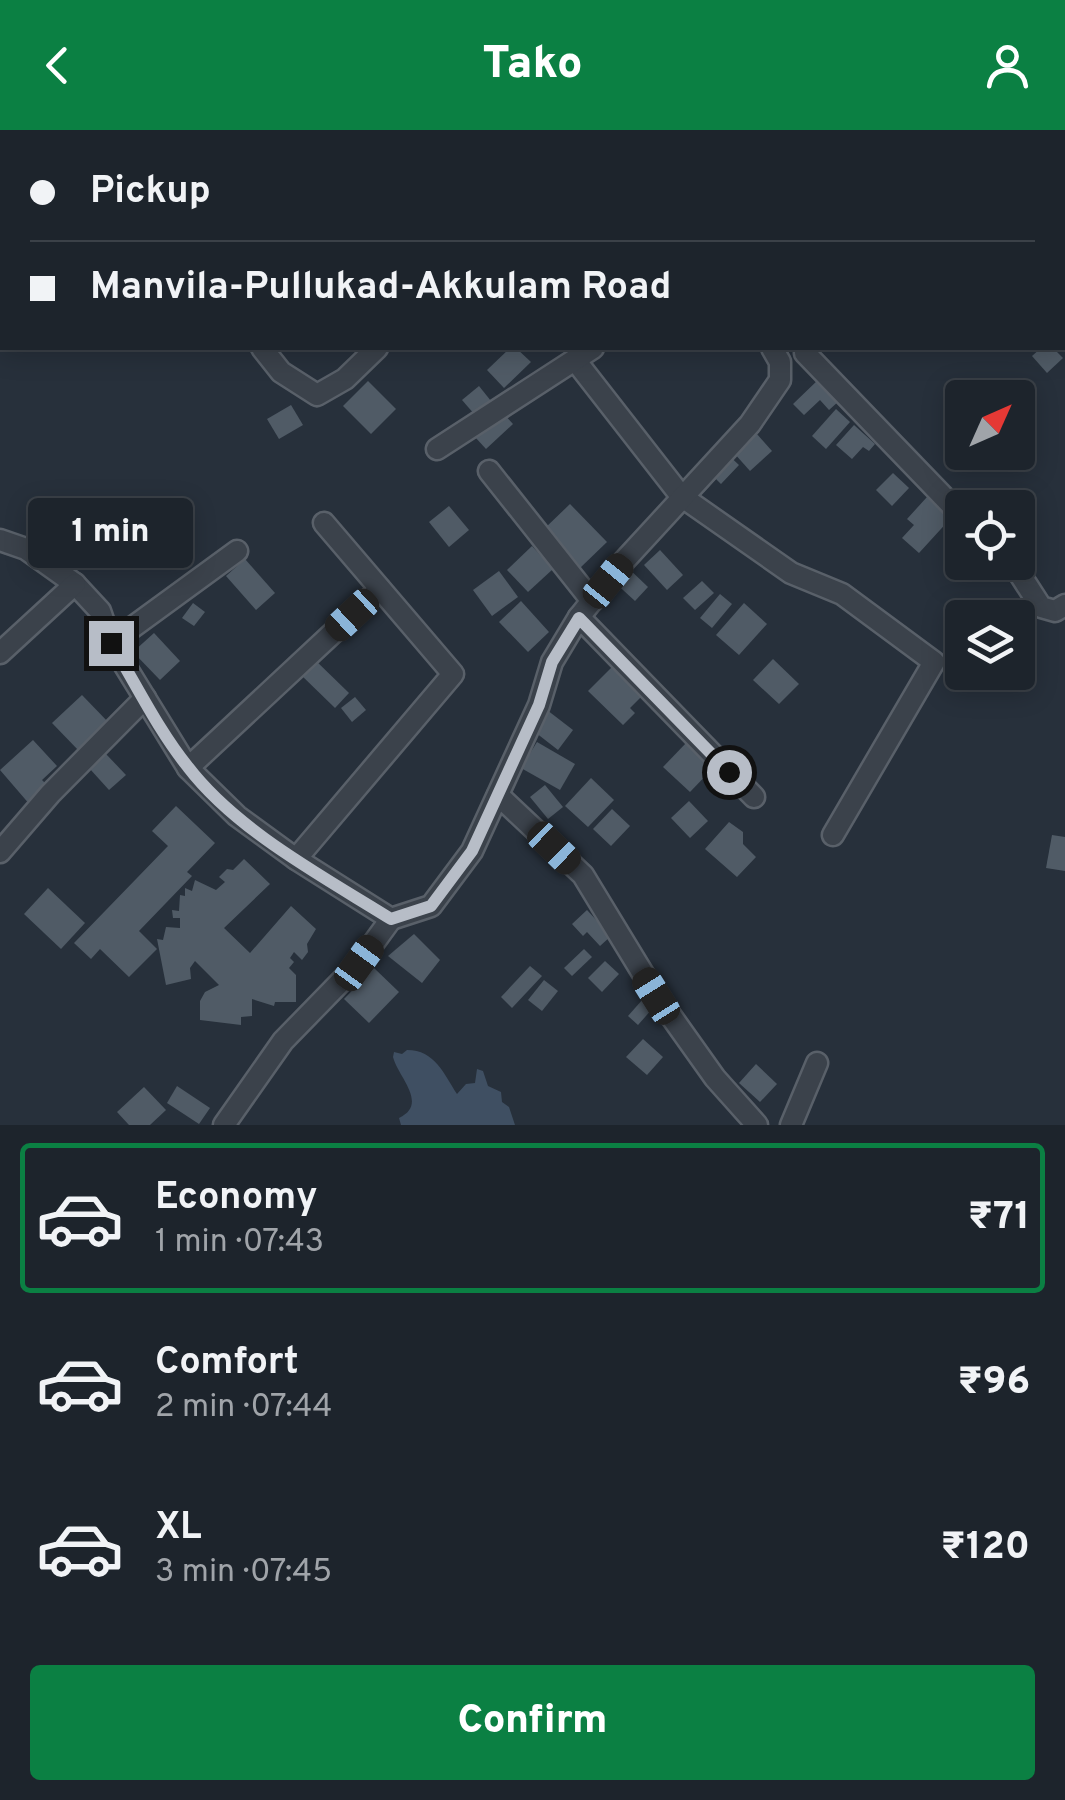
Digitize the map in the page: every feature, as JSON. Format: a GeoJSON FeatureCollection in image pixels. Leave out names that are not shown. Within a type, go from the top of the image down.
{"type":"FeatureCollection","features":[{"type":"Feature","properties":{"kind":"street"},"geometry":{"type":"LineString","coordinates":[[264,350],[281,372],[316,395],[345,380],[376,350]]}},
{"type":"Feature","properties":{"kind":"street"},"geometry":{"type":"LineString","coordinates":[[437,449],[590,350]]}},
{"type":"Feature","properties":{"kind":"street"},"geometry":{"type":"LineString","coordinates":[[224,1125],[283,1041],[359,963],[391,919],[431,906],[472,851],[539,705],[552,662],[585,609],[681,496],[750,424],[780,380],[776,355],[814,350],[945,497]]}},
{"type":"Feature","properties":{"kind":"street"},"geometry":{"type":"LineString","coordinates":[[574,360],[681,496],[790,573],[842,594],[934,662],[833,835]]}},
{"type":"Feature","properties":{"kind":"street"},"geometry":{"type":"LineString","coordinates":[[490,471],[585,609],[754,797]]}},
{"type":"Feature","properties":{"kind":"street"},"geometry":{"type":"LineString","coordinates":[[296,859],[453,674],[324,524]]}},
{"type":"Feature","properties":{"kind":"street"},"geometry":{"type":"LineString","coordinates":[[0,540],[26,549],[75,584],[100,611],[111,643],[188,768],[237,816],[391,919]]}},
{"type":"Feature","properties":{"kind":"street"},"geometry":{"type":"LineString","coordinates":[[111,643],[236,551]]}},
{"type":"Feature","properties":{"kind":"street"},"geometry":{"type":"LineString","coordinates":[[1024,580],[1041,607],[1055,610],[1065,604]]}},
{"type":"Feature","properties":{"kind":"street"},"geometry":{"type":"LineString","coordinates":[[0,653],[75,584]]}},
{"type":"Feature","properties":{"kind":"street"},"geometry":{"type":"LineString","coordinates":[[188,768],[380,589]]}},
{"type":"Feature","properties":{"kind":"street"},"geometry":{"type":"LineString","coordinates":[[0,852],[50,794],[145,698]]}},
{"type":"Feature","properties":{"kind":"street"},"geometry":{"type":"LineString","coordinates":[[498,794],[582,875],[656,996],[714,1078],[758,1125]]}},
{"type":"Feature","properties":{"kind":"street"},"geometry":{"type":"LineString","coordinates":[[791,1125],[818,1063]]}},
{"type":"Feature","properties":{"kind":"water"},"geometry":{"type":"Polygon","coordinates":[[[407,1050],[432,1059],[457,1094],[466,1084],[475,1083],[477,1069],[483,1071],[488,1086],[501,1092],[515,1125],[401,1125],[399,1118],[408,1112],[412,1098],[393,1057],[394,1052],[402,1054],[407,1050]]]}},
{"type":"Feature","properties":{"kind":"building"},"geometry":{"type":"Polygon","coordinates":[[[508,350],[518,350],[531,362],[504,388],[487,370],[508,350]]]}},
{"type":"Feature","properties":{"kind":"building"},"geometry":{"type":"Polygon","coordinates":[[[1039,350],[1055,350],[1063,358],[1047,373],[1032,356],[1039,350]]]}},
{"type":"Feature","properties":{"kind":"building"},"geometry":{"type":"Polygon","coordinates":[[[819,379],[839,401],[829,410],[820,400],[804,415],[793,404],[819,379]]]}},
{"type":"Feature","properties":{"kind":"building"},"geometry":{"type":"Polygon","coordinates":[[[368,381],[396,409],[371,434],[343,406],[368,381]]]}},
{"type":"Feature","properties":{"kind":"building"},"geometry":{"type":"Polygon","coordinates":[[[479,386],[491,401],[475,415],[462,400],[479,386]]]}},
{"type":"Feature","properties":{"kind":"building"},"geometry":{"type":"Polygon","coordinates":[[[291,405],[303,425],[279,439],[267,419],[291,405]]]}},
{"type":"Feature","properties":{"kind":"building"},"geometry":{"type":"Polygon","coordinates":[[[836,409],[850,422],[826,449],[812,436],[836,409]]]}},
{"type":"Feature","properties":{"kind":"building"},"geometry":{"type":"Polygon","coordinates":[[[503,413],[513,424],[486,449],[475,437],[503,413]]]}},
{"type":"Feature","properties":{"kind":"building"},"geometry":{"type":"Polygon","coordinates":[[[854,425],[875,444],[869,451],[863,447],[852,459],[836,445],[854,425]]]}},
{"type":"Feature","properties":{"kind":"building"},"geometry":{"type":"Polygon","coordinates":[[[756,433],[772,451],[750,471],[734,453],[756,433]]]}},
{"type":"Feature","properties":{"kind":"building"},"geometry":{"type":"Polygon","coordinates":[[[724,451],[739,465],[721,484],[716,479],[704,492],[694,483],[724,451]]]}},
{"type":"Feature","properties":{"kind":"building"},"geometry":{"type":"Polygon","coordinates":[[[893,473],[909,488],[892,506],[876,490],[893,473]]]}},
{"type":"Feature","properties":{"kind":"building"},"geometry":{"type":"Polygon","coordinates":[[[927,497],[945,513],[945,525],[919,553],[902,538],[914,525],[907,519],[927,497]]]}},
{"type":"Feature","properties":{"kind":"building"},"geometry":{"type":"Polygon","coordinates":[[[570,504],[607,542],[580,568],[543,530],[570,504]]]}},
{"type":"Feature","properties":{"kind":"building"},"geometry":{"type":"Polygon","coordinates":[[[449,506],[469,530],[449,547],[429,522],[449,506]]]}},
{"type":"Feature","properties":{"kind":"building"},"geometry":{"type":"Polygon","coordinates":[[[532,546],[553,569],[528,592],[507,570],[532,546]]]}},
{"type":"Feature","properties":{"kind":"building"},"geometry":{"type":"Polygon","coordinates":[[[660,550],[683,575],[667,590],[644,565],[660,550]]]}},
{"type":"Feature","properties":{"kind":"building"},"geometry":{"type":"Polygon","coordinates":[[[245,559],[275,593],[256,610],[226,576],[245,559]]]}},
{"type":"Feature","properties":{"kind":"building"},"geometry":{"type":"Polygon","coordinates":[[[625,565],[648,587],[635,601],[611,579],[625,565]]]}},
{"type":"Feature","properties":{"kind":"building"},"geometry":{"type":"Polygon","coordinates":[[[499,571],[518,597],[492,616],[473,590],[499,571]]]}},
{"type":"Feature","properties":{"kind":"building"},"geometry":{"type":"Polygon","coordinates":[[[702,581],[714,593],[695,610],[683,598],[702,581]]]}},
{"type":"Feature","properties":{"kind":"building"},"geometry":{"type":"Polygon","coordinates":[[[720,594],[732,604],[712,628],[700,618],[720,594]]]}},
{"type":"Feature","properties":{"kind":"building"},"geometry":{"type":"Polygon","coordinates":[[[521,601],[549,632],[528,652],[499,622],[521,601]]]}},
{"type":"Feature","properties":{"kind":"building"},"geometry":{"type":"Polygon","coordinates":[[[193,603],[205,612],[194,626],[182,618],[193,603]]]}},
{"type":"Feature","properties":{"kind":"building"},"geometry":{"type":"Polygon","coordinates":[[[744,603],[767,624],[739,655],[716,635],[744,603]]]}},
{"type":"Feature","properties":{"kind":"building"},"geometry":{"type":"Polygon","coordinates":[[[154,633],[180,661],[160,680],[133,652],[154,633]]]}},
{"type":"Feature","properties":{"kind":"building"},"geometry":{"type":"Polygon","coordinates":[[[313,658],[349,693],[335,708],[299,673],[313,658]]]}},
{"type":"Feature","properties":{"kind":"building"},"geometry":{"type":"Polygon","coordinates":[[[773,659],[799,684],[779,704],[753,680],[773,659]]]}},
{"type":"Feature","properties":{"kind":"building"},"geometry":{"type":"Polygon","coordinates":[[[613,666],[643,695],[630,708],[635,713],[623,725],[588,691],[613,666]]]}},
{"type":"Feature","properties":{"kind":"building"},"geometry":{"type":"Polygon","coordinates":[[[82,695],[110,724],[80,752],[52,723],[82,695]]]}},
{"type":"Feature","properties":{"kind":"building"},"geometry":{"type":"Polygon","coordinates":[[[355,697],[366,710],[352,722],[341,708],[355,697]]]}},
{"type":"Feature","properties":{"kind":"building"},"geometry":{"type":"Polygon","coordinates":[[[547,710],[573,730],[558,750],[531,729],[547,710]]]}},
{"type":"Feature","properties":{"kind":"building"},"geometry":{"type":"Polygon","coordinates":[[[33,740],[57,766],[42,780],[50,788],[31,806],[0,770],[33,740]]]}},
{"type":"Feature","properties":{"kind":"building"},"geometry":{"type":"Polygon","coordinates":[[[537,742],[575,764],[560,790],[521,768],[537,742]]]}},
{"type":"Feature","properties":{"kind":"building"},"geometry":{"type":"Polygon","coordinates":[[[687,742],[714,767],[690,792],[663,767],[687,742]]]}},
{"type":"Feature","properties":{"kind":"building"},"geometry":{"type":"Polygon","coordinates":[[[106,754],[126,775],[109,790],[90,769],[106,754]]]}},
{"type":"Feature","properties":{"kind":"building"},"geometry":{"type":"Polygon","coordinates":[[[591,778],[614,800],[588,827],[565,806],[591,778]]]}},
{"type":"Feature","properties":{"kind":"building"},"geometry":{"type":"Polygon","coordinates":[[[545,785],[563,807],[548,819],[530,797],[545,785]]]}},
{"type":"Feature","properties":{"kind":"building"},"geometry":{"type":"Polygon","coordinates":[[[689,801],[708,821],[690,838],[671,818],[689,801]]]}},
{"type":"Feature","properties":{"kind":"building"},"geometry":{"type":"Polygon","coordinates":[[[176,806],[215,843],[187,872],[192,876],[139,931],[157,949],[129,977],[100,949],[91,959],[74,943],[168,846],[152,831],[176,806]]]}},
{"type":"Feature","properties":{"kind":"building"},"geometry":{"type":"Polygon","coordinates":[[[612,809],[630,826],[611,846],[593,829],[612,809]]]}},
{"type":"Feature","properties":{"kind":"building"},"geometry":{"type":"Polygon","coordinates":[[[729,822],[743,832],[743,844],[756,857],[737,877],[705,849],[729,822]]]}},
{"type":"Feature","properties":{"kind":"building"},"geometry":{"type":"Polygon","coordinates":[[[1052,835],[1065,837],[1065,871],[1046,868],[1052,835]]]}},
{"type":"Feature","properties":{"kind":"building"},"geometry":{"type":"Polygon","coordinates":[[[244,859],[270,884],[224,928],[250,953],[291,906],[316,929],[302,960],[294,952],[290,958],[294,962],[289,968],[296,975],[296,1002],[275,1002],[274,1006],[252,999],[252,1016],[241,1017],[241,1025],[200,1020],[200,1001],[205,992],[219,985],[195,961],[190,968],[191,979],[166,985],[157,939],[163,940],[166,927],[180,928],[180,918],[173,918],[172,910],[179,911],[180,895],[185,896],[185,888],[192,891],[195,880],[216,890],[225,882],[219,877],[244,859]]]}},
{"type":"Feature","properties":{"kind":"building"},"geometry":{"type":"Polygon","coordinates":[[[48,888],[85,923],[61,949],[24,914],[48,888]]]}},
{"type":"Feature","properties":{"kind":"building"},"geometry":{"type":"Polygon","coordinates":[[[587,910],[611,936],[600,946],[572,924],[587,910]]]}},
{"type":"Feature","properties":{"kind":"building"},"geometry":{"type":"Polygon","coordinates":[[[414,934],[440,960],[422,983],[388,956],[414,934]]]}},
{"type":"Feature","properties":{"kind":"building"},"geometry":{"type":"Polygon","coordinates":[[[584,949],[592,957],[572,976],[564,968],[584,949]]]}},
{"type":"Feature","properties":{"kind":"building"},"geometry":{"type":"Polygon","coordinates":[[[605,961],[619,974],[602,992],[588,978],[605,961]]]}},
{"type":"Feature","properties":{"kind":"building"},"geometry":{"type":"Polygon","coordinates":[[[530,966],[542,976],[512,1008],[501,997],[530,966]]]}},
{"type":"Feature","properties":{"kind":"building"},"geometry":{"type":"Polygon","coordinates":[[[374,968],[399,992],[369,1023],[344,999],[374,968]]]}},
{"type":"Feature","properties":{"kind":"building"},"geometry":{"type":"Polygon","coordinates":[[[544,980],[558,991],[542,1011],[528,1000],[544,980]]]}},
{"type":"Feature","properties":{"kind":"building"},"geometry":{"type":"Polygon","coordinates":[[[643,999],[653,1008],[638,1025],[628,1016],[643,999]]]}},
{"type":"Feature","properties":{"kind":"building"},"geometry":{"type":"Polygon","coordinates":[[[643,1039],[663,1057],[647,1075],[626,1057],[643,1039]]]}},
{"type":"Feature","properties":{"kind":"building"},"geometry":{"type":"Polygon","coordinates":[[[756,1064],[777,1084],[760,1102],[739,1083],[756,1064]]]}},
{"type":"Feature","properties":{"kind":"building"},"geometry":{"type":"Polygon","coordinates":[[[177,1086],[210,1108],[199,1124],[167,1103],[177,1086]]]}},
{"type":"Feature","properties":{"kind":"building"},"geometry":{"type":"Polygon","coordinates":[[[144,1087],[166,1110],[150,1125],[129,1125],[117,1112],[144,1087]]]}},
{"type":"Feature","properties":{"kind":"route"},"geometry":{"type":"LineString","coordinates":[[111,643],[188,768],[237,816],[391,919],[431,906],[472,851],[539,705],[552,662],[579,618],[729,772]]}}]}
